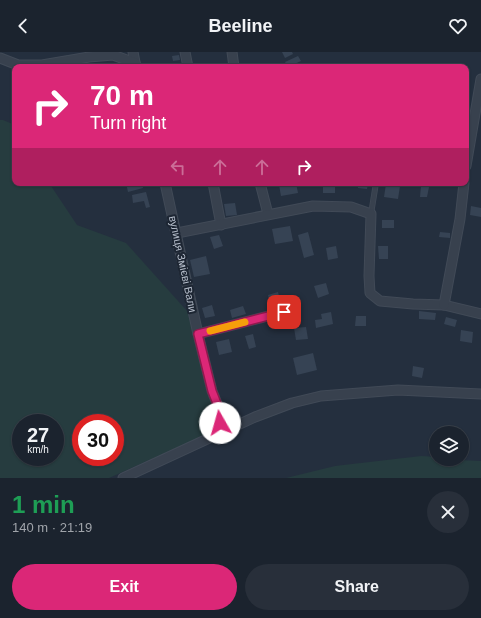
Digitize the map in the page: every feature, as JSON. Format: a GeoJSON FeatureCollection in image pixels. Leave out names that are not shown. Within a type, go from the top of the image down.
{"type":"FeatureCollection","features":[{"type":"Feature","properties":{"kind":"street"},"geometry":{"type":"LineString","coordinates":[[133,52],[135,64]]}},
{"type":"Feature","properties":{"kind":"street"},"geometry":{"type":"LineString","coordinates":[[185,52],[187,64]]}},
{"type":"Feature","properties":{"kind":"street"},"geometry":{"type":"LineString","coordinates":[[232,52],[234,64]]}},
{"type":"Feature","properties":{"kind":"street"},"geometry":{"type":"LineString","coordinates":[[48,64],[89,57],[113,55],[133,64]]}},
{"type":"Feature","properties":{"kind":"street"},"geometry":{"type":"LineString","coordinates":[[0,58],[15,64]]}},
{"type":"Feature","properties":{"kind":"street"},"geometry":{"type":"LineString","coordinates":[[469,149],[481,79]]}},
{"type":"Feature","properties":{"kind":"street","name":"вулиця Змієві Вали"},"geometry":{"type":"LineString","coordinates":[[166,186],[198,334],[212,391],[220,411],[220,423],[212,436]]}},
{"type":"Feature","properties":{"kind":"street"},"geometry":{"type":"LineString","coordinates":[[214,186],[221,225]]}},
{"type":"Feature","properties":{"kind":"street"},"geometry":{"type":"LineString","coordinates":[[261,186],[268,214]]}},
{"type":"Feature","properties":{"kind":"street"},"geometry":{"type":"LineString","coordinates":[[444,305],[460,219],[464,186]]}},
{"type":"Feature","properties":{"kind":"street"},"geometry":{"type":"LineString","coordinates":[[177,233],[313,206],[351,207],[372,214],[369,276],[370,293],[380,301],[444,305],[481,314]]}},
{"type":"Feature","properties":{"kind":"street"},"geometry":{"type":"LineString","coordinates":[[198,334],[284,312]]}},
{"type":"Feature","properties":{"kind":"street"},"geometry":{"type":"LineString","coordinates":[[123,478],[267,412],[292,403],[321,396],[398,390],[481,394]]}},
{"type":"Feature","properties":{"kind":"lane"},"geometry":{"type":"LineString","coordinates":[[372,214],[376,186]]}},
{"type":"Feature","properties":{"kind":"green space"},"geometry":{"type":"Polygon","coordinates":[[[0,120],[12,124],[12,186],[51,186],[77,225],[126,243],[187,311],[216,417],[212,432],[109,478],[0,478],[0,120]]]}},
{"type":"Feature","properties":{"kind":"green space"},"geometry":{"type":"Polygon","coordinates":[[[421,456],[429,457],[429,466],[469,466],[469,460],[481,461],[481,478],[286,478],[335,466],[421,456]]]}},
{"type":"Feature","properties":{"kind":"building"},"geometry":{"type":"Polygon","coordinates":[[[282,52],[292,52],[293,54],[285,58],[282,52]]]}},
{"type":"Feature","properties":{"kind":"building"},"geometry":{"type":"Polygon","coordinates":[[[179,55],[180,60],[173,61],[172,56],[179,55]]]}},
{"type":"Feature","properties":{"kind":"building"},"geometry":{"type":"Polygon","coordinates":[[[298,56],[301,61],[294,64],[286,64],[285,62],[298,56]]]}},
{"type":"Feature","properties":{"kind":"building"},"geometry":{"type":"Polygon","coordinates":[[[127,186],[143,186],[143,188],[128,192],[127,186]]]}},
{"type":"Feature","properties":{"kind":"building"},"geometry":{"type":"Polygon","coordinates":[[[279,186],[297,186],[298,193],[281,196],[279,186]]]}},
{"type":"Feature","properties":{"kind":"building"},"geometry":{"type":"Polygon","coordinates":[[[323,186],[335,186],[335,193],[323,193],[323,186]]]}},
{"type":"Feature","properties":{"kind":"building"},"geometry":{"type":"Polygon","coordinates":[[[358,186],[368,186],[367,189],[358,188],[358,186]]]}},
{"type":"Feature","properties":{"kind":"building"},"geometry":{"type":"Polygon","coordinates":[[[386,186],[400,186],[398,199],[384,197],[386,186]]]}},
{"type":"Feature","properties":{"kind":"building"},"geometry":{"type":"Polygon","coordinates":[[[421,186],[429,187],[427,197],[420,197],[421,186]]]}},
{"type":"Feature","properties":{"kind":"building"},"geometry":{"type":"Polygon","coordinates":[[[146,192],[150,207],[146,208],[144,201],[133,203],[132,195],[146,192]]]}},
{"type":"Feature","properties":{"kind":"building"},"geometry":{"type":"Polygon","coordinates":[[[235,203],[237,215],[226,216],[224,204],[235,203]]]}},
{"type":"Feature","properties":{"kind":"building"},"geometry":{"type":"Polygon","coordinates":[[[471,206],[481,208],[481,217],[470,215],[471,206]]]}},
{"type":"Feature","properties":{"kind":"building"},"geometry":{"type":"Polygon","coordinates":[[[382,220],[394,220],[394,228],[382,228],[382,220]]]}},
{"type":"Feature","properties":{"kind":"building"},"geometry":{"type":"Polygon","coordinates":[[[290,226],[293,241],[275,244],[272,229],[290,226]]]}},
{"type":"Feature","properties":{"kind":"building"},"geometry":{"type":"Polygon","coordinates":[[[308,232],[314,255],[304,258],[298,235],[308,232]]]}},
{"type":"Feature","properties":{"kind":"building"},"geometry":{"type":"Polygon","coordinates":[[[440,232],[450,233],[450,238],[439,237],[440,232]]]}},
{"type":"Feature","properties":{"kind":"building"},"geometry":{"type":"Polygon","coordinates":[[[219,235],[223,246],[214,249],[210,237],[219,235]]]}},
{"type":"Feature","properties":{"kind":"building"},"geometry":{"type":"Polygon","coordinates":[[[336,246],[338,258],[328,260],[326,248],[336,246]]]}},
{"type":"Feature","properties":{"kind":"building"},"geometry":{"type":"Polygon","coordinates":[[[378,246],[388,246],[388,259],[379,259],[378,246]]]}},
{"type":"Feature","properties":{"kind":"building"},"geometry":{"type":"Polygon","coordinates":[[[206,256],[210,274],[194,277],[190,260],[206,256]]]}},
{"type":"Feature","properties":{"kind":"building"},"geometry":{"type":"Polygon","coordinates":[[[326,283],[329,294],[318,298],[314,286],[326,283]]]}},
{"type":"Feature","properties":{"kind":"building"},"geometry":{"type":"Polygon","coordinates":[[[278,292],[281,304],[271,307],[268,295],[278,292]]]}},
{"type":"Feature","properties":{"kind":"building"},"geometry":{"type":"Polygon","coordinates":[[[212,305],[215,316],[205,318],[202,308],[212,305]]]}},
{"type":"Feature","properties":{"kind":"building"},"geometry":{"type":"Polygon","coordinates":[[[243,306],[246,314],[232,318],[230,310],[243,306]]]}},
{"type":"Feature","properties":{"kind":"building"},"geometry":{"type":"Polygon","coordinates":[[[419,311],[436,313],[435,320],[419,319],[419,311]]]}},
{"type":"Feature","properties":{"kind":"building"},"geometry":{"type":"Polygon","coordinates":[[[331,312],[333,324],[316,328],[315,320],[322,319],[321,314],[331,312]]]}},
{"type":"Feature","properties":{"kind":"building"},"geometry":{"type":"Polygon","coordinates":[[[356,316],[366,316],[366,326],[355,326],[356,316]]]}},
{"type":"Feature","properties":{"kind":"building"},"geometry":{"type":"Polygon","coordinates":[[[446,317],[457,320],[455,327],[444,324],[446,317]]]}},
{"type":"Feature","properties":{"kind":"building"},"geometry":{"type":"Polygon","coordinates":[[[306,327],[308,339],[296,340],[294,328],[306,327]]]}},
{"type":"Feature","properties":{"kind":"building"},"geometry":{"type":"Polygon","coordinates":[[[461,330],[473,332],[472,343],[460,341],[461,330]]]}},
{"type":"Feature","properties":{"kind":"building"},"geometry":{"type":"Polygon","coordinates":[[[253,334],[256,347],[249,349],[245,336],[253,334]]]}},
{"type":"Feature","properties":{"kind":"building"},"geometry":{"type":"Polygon","coordinates":[[[229,339],[232,352],[219,355],[216,342],[229,339]]]}},
{"type":"Feature","properties":{"kind":"building"},"geometry":{"type":"Polygon","coordinates":[[[313,353],[317,370],[297,375],[293,358],[313,353]]]}},
{"type":"Feature","properties":{"kind":"building"},"geometry":{"type":"Polygon","coordinates":[[[413,366],[424,368],[422,378],[412,376],[413,366]]]}},
{"type":"Feature","properties":{"kind":"slow traffic"},"geometry":{"type":"LineString","coordinates":[[210,331],[245,322]]}},
{"type":"Feature","properties":{"kind":"route"},"geometry":{"type":"LineString","coordinates":[[220,423],[220,411],[212,391],[198,334],[284,312]]}}]}
